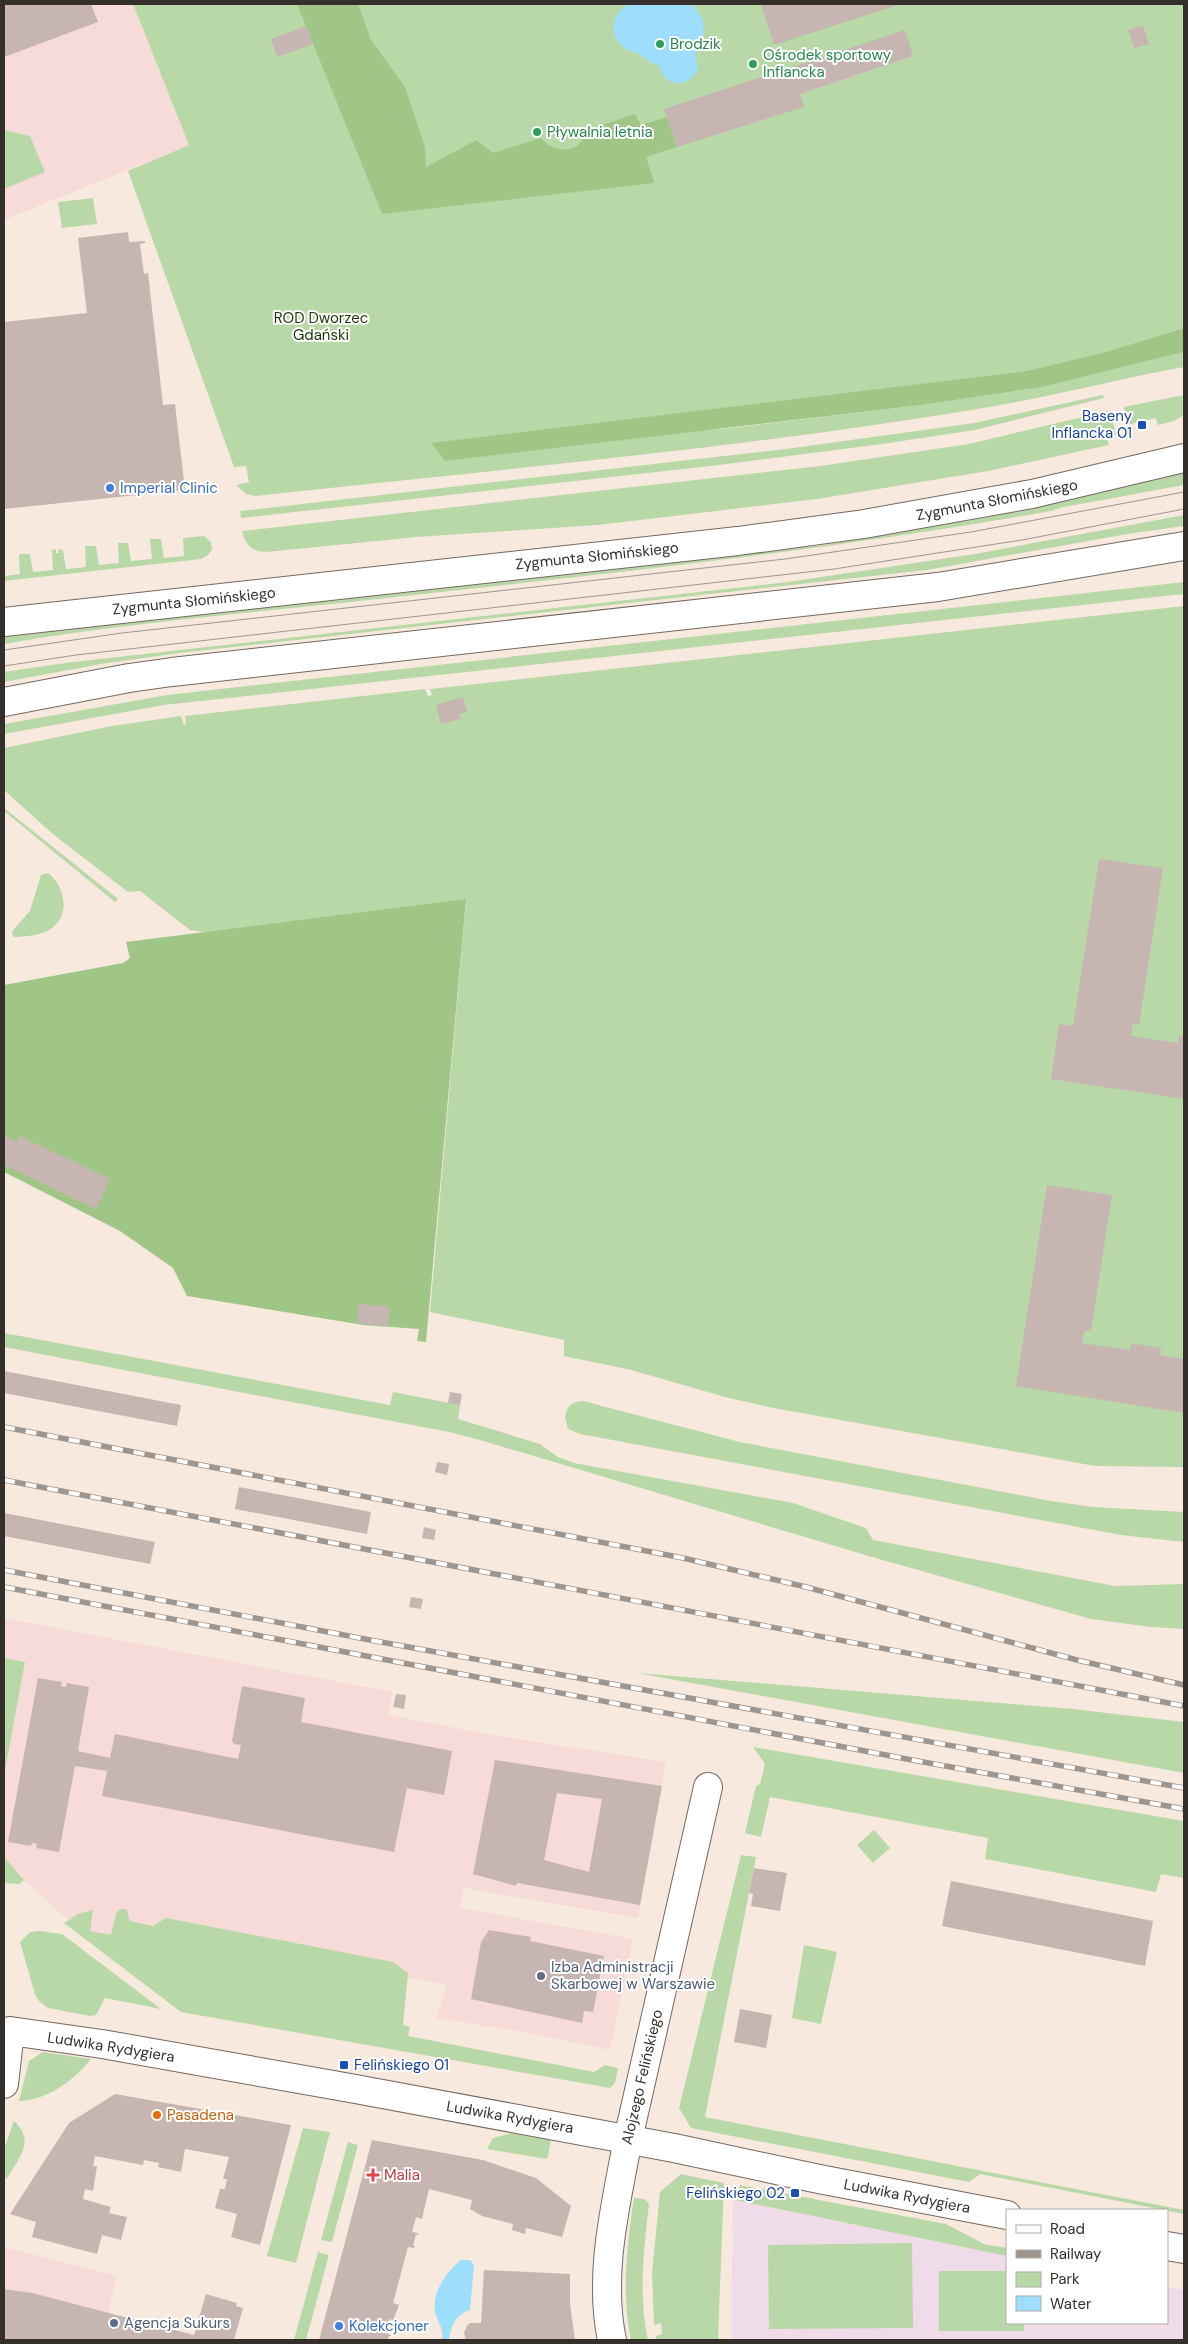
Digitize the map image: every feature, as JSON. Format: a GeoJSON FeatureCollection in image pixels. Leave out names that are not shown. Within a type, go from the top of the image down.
{"type":"FeatureCollection","features":[{"type":"Feature","properties":{"kind":"main road","name":"Zygmunta Słomińskiego"},"geometry":{"type":"LineString","coordinates":[[4,622],[738,541],[840,528],[988,503],[1184,458]]}},
{"type":"Feature","properties":{"kind":"main road"},"geometry":{"type":"LineString","coordinates":[[4,702],[95,684],[172,672],[938,587],[1184,546]]}},
{"type":"Feature","properties":{"kind":"main road","name":"Alojzego Felińskiego"},"geometry":{"type":"LineString","coordinates":[[612,2340],[607,2292],[610,2248],[628,2139],[708,1787]]}},
{"type":"Feature","properties":{"kind":"main road","name":"Ludwika Rydygiera"},"geometry":{"type":"LineString","coordinates":[[4,2084],[10,2032],[102,2044],[628,2139],[1006,2215]]}},
{"type":"Feature","properties":{"kind":"main road"},"geometry":{"type":"LineString","coordinates":[[1168,2246],[1184,2249]]}},
{"type":"Feature","properties":{"kind":"shaded area"},"geometry":{"type":"Polygon","coordinates":[[[4,4],[133,4],[189,145],[4,220],[4,4]]]}},
{"type":"Feature","properties":{"kind":"shaded area"},"geometry":{"type":"Polygon","coordinates":[[[4,1618],[392,1692],[389,1715],[492,1735],[666,1762],[638,1918],[464,1888],[462,1896],[460,1908],[633,1939],[610,2050],[528,2033],[436,2018],[447,1985],[206,1938],[129,1950],[68,1920],[24,1880],[4,1857],[4,1776],[25,1662],[4,1658],[4,1618]]]}},
{"type":"Feature","properties":{"kind":"shaded area"},"geometry":{"type":"Polygon","coordinates":[[[733,2201],[1006,2256],[1006,2324],[1168,2324],[1168,2287],[1184,2290],[1184,2340],[731,2340],[733,2201]]]}},
{"type":"Feature","properties":{"kind":"shaded area"},"geometry":{"type":"Polygon","coordinates":[[[4,2247],[117,2276],[101,2340],[4,2340],[4,2247]]]}},
{"type":"Feature","properties":{"kind":"green space","name":"ROD Dworzec Gdański"},"geometry":{"type":"Polygon","coordinates":[[[133,4],[1184,4],[1184,328],[1105,352],[1026,371],[431,444],[722,429],[922,405],[1043,387],[1184,352],[1184,367],[999,406],[883,424],[524,468],[255,496],[246,494],[236,485],[249,482],[246,466],[234,467],[128,171],[189,145],[133,4]]]}},
{"type":"Feature","properties":{"kind":"green space"},"geometry":{"type":"Polygon","coordinates":[[[297,4],[358,4],[371,40],[405,87],[425,147],[426,167],[476,140],[493,153],[541,138],[553,147],[560,149],[574,148],[584,138],[587,130],[635,114],[641,125],[667,117],[677,147],[646,157],[654,183],[382,214],[297,4]]]}},
{"type":"Feature","properties":{"kind":"green space"},"geometry":{"type":"Polygon","coordinates":[[[4,130],[30,136],[45,172],[4,189],[4,130]]]}},
{"type":"Feature","properties":{"kind":"green space"},"geometry":{"type":"Polygon","coordinates":[[[93,198],[97,224],[62,228],[58,202],[93,198]]]}},
{"type":"Feature","properties":{"kind":"green space"},"geometry":{"type":"Polygon","coordinates":[[[1184,328],[1184,352],[1043,387],[922,405],[445,461],[431,443],[1026,371],[1105,352],[1184,328]]]}},
{"type":"Feature","properties":{"kind":"green space"},"geometry":{"type":"Polygon","coordinates":[[[1103,395],[1104,398],[975,430],[882,444],[711,466],[241,518],[240,511],[786,449],[974,423],[1103,395]]]}},
{"type":"Feature","properties":{"kind":"green space"},"geometry":{"type":"Polygon","coordinates":[[[1184,395],[1184,415],[1174,421],[1158,425],[1156,418],[1126,425],[1124,407],[1184,395]]]}},
{"type":"Feature","properties":{"kind":"green space"},"geometry":{"type":"Polygon","coordinates":[[[1108,411],[1111,415],[1116,435],[1107,438],[1109,445],[988,471],[817,499],[598,525],[417,537],[266,552],[253,549],[245,540],[242,531],[820,466],[969,444],[1108,411]]]}},
{"type":"Feature","properties":{"kind":"green space"},"geometry":{"type":"Polygon","coordinates":[[[1184,472],[1184,485],[962,526],[785,552],[608,574],[130,626],[4,644],[4,636],[824,545],[989,517],[1184,472]]]}},
{"type":"Feature","properties":{"kind":"green space"},"geometry":{"type":"Polygon","coordinates":[[[1184,515],[1184,526],[1127,534],[927,570],[179,653],[101,664],[4,682],[4,672],[73,662],[788,582],[975,554],[1184,515]]]}},
{"type":"Feature","properties":{"kind":"green space"},"geometry":{"type":"Polygon","coordinates":[[[204,536],[211,542],[212,549],[208,555],[201,559],[4,581],[4,576],[20,574],[19,554],[30,554],[33,572],[53,570],[52,550],[56,549],[56,553],[59,553],[58,549],[63,550],[66,569],[86,567],[85,546],[96,546],[99,565],[119,563],[118,543],[128,543],[131,561],[152,559],[150,539],[161,539],[164,558],[184,556],[183,538],[204,536]]]}},
{"type":"Feature","properties":{"kind":"green space"},"geometry":{"type":"Polygon","coordinates":[[[1184,582],[1184,594],[164,705],[4,734],[4,724],[167,695],[1184,582]]]}},
{"type":"Feature","properties":{"kind":"green space"},"geometry":{"type":"Polygon","coordinates":[[[1184,606],[1184,1467],[1095,1466],[768,1407],[725,1397],[631,1370],[564,1356],[564,1340],[430,1312],[466,900],[204,932],[190,930],[140,891],[128,892],[54,835],[4,790],[4,748],[112,726],[181,716],[184,725],[186,724],[185,716],[425,689],[428,696],[432,695],[430,689],[1184,606]]]}},
{"type":"Feature","properties":{"kind":"green space"},"geometry":{"type":"Polygon","coordinates":[[[4,808],[118,899],[115,902],[4,811],[4,808]]]}},
{"type":"Feature","properties":{"kind":"green space"},"geometry":{"type":"Polygon","coordinates":[[[48,873],[62,892],[64,908],[62,915],[52,928],[44,932],[14,937],[12,934],[13,930],[30,911],[41,875],[48,873]]]}},
{"type":"Feature","properties":{"kind":"green space"},"geometry":{"type":"Polygon","coordinates":[[[466,899],[426,1342],[417,1341],[419,1329],[363,1325],[187,1296],[173,1268],[120,1231],[4,1172],[4,985],[123,963],[130,958],[126,942],[466,899]]]}},
{"type":"Feature","properties":{"kind":"green space"},"geometry":{"type":"Polygon","coordinates":[[[4,1333],[390,1405],[393,1392],[460,1405],[458,1419],[540,1444],[558,1457],[574,1463],[793,1503],[866,1528],[873,1540],[1115,1586],[1184,1584],[1184,1629],[1151,1627],[1091,1619],[872,1557],[449,1432],[4,1347],[4,1333]]]}},
{"type":"Feature","properties":{"kind":"green space"},"geometry":{"type":"Polygon","coordinates":[[[583,1401],[740,1442],[1051,1501],[1093,1507],[1184,1512],[1184,1542],[1121,1535],[580,1434],[568,1429],[565,1417],[570,1405],[583,1401]]]}},
{"type":"Feature","properties":{"kind":"green space"},"geometry":{"type":"Polygon","coordinates":[[[4,1658],[25,1662],[4,1776],[4,1658]]]}},
{"type":"Feature","properties":{"kind":"green space"},"geometry":{"type":"Polygon","coordinates":[[[637,1673],[1073,1709],[1184,1722],[1184,1773],[637,1673]]]}},
{"type":"Feature","properties":{"kind":"green space"},"geometry":{"type":"Polygon","coordinates":[[[753,1747],[1184,1821],[1184,1878],[1161,1874],[1156,1892],[985,1859],[988,1838],[770,1797],[761,1837],[745,1833],[756,1786],[760,1784],[765,1764],[753,1747]]]}},
{"type":"Feature","properties":{"kind":"green space"},"geometry":{"type":"Polygon","coordinates":[[[874,1830],[890,1848],[873,1863],[857,1845],[874,1830]]]}},
{"type":"Feature","properties":{"kind":"green space"},"geometry":{"type":"Polygon","coordinates":[[[741,1855],[756,1857],[705,2117],[1184,2210],[1184,2214],[1168,2211],[1168,2209],[1158,2209],[980,2174],[969,2182],[691,2128],[679,2108],[741,1855]]]}},
{"type":"Feature","properties":{"kind":"green space"},"geometry":{"type":"Polygon","coordinates":[[[4,1857],[24,1880],[19,1884],[4,1883],[4,1857]]]}},
{"type":"Feature","properties":{"kind":"green space"},"geometry":{"type":"Polygon","coordinates":[[[120,1909],[126,1909],[130,1921],[153,1926],[166,1918],[393,1962],[408,1973],[403,2025],[410,2027],[408,2036],[594,2072],[605,2065],[618,2068],[615,2083],[610,2088],[181,2012],[64,1923],[78,1914],[93,1910],[90,1931],[111,1935],[116,1914],[120,1909]]]}},
{"type":"Feature","properties":{"kind":"green space"},"geometry":{"type":"Polygon","coordinates":[[[40,1931],[62,1934],[161,2009],[105,1998],[96,2015],[90,2016],[48,2008],[39,2001],[35,1994],[20,1942],[30,1932],[40,1931]]]}},
{"type":"Feature","properties":{"kind":"green space"},"geometry":{"type":"Polygon","coordinates":[[[804,1945],[837,1952],[821,2024],[792,2018],[804,1945]]]}},
{"type":"Feature","properties":{"kind":"green space"},"geometry":{"type":"Polygon","coordinates":[[[43,2052],[91,2059],[77,2074],[59,2088],[39,2097],[19,2101],[29,2061],[43,2052]]]}},
{"type":"Feature","properties":{"kind":"green space"},"geometry":{"type":"Polygon","coordinates":[[[14,2121],[21,2129],[25,2143],[20,2157],[7,2179],[4,2176],[4,2149],[14,2121]]]}},
{"type":"Feature","properties":{"kind":"green space"},"geometry":{"type":"Polygon","coordinates":[[[303,2128],[330,2132],[296,2263],[267,2256],[303,2128]]]}},
{"type":"Feature","properties":{"kind":"green space"},"geometry":{"type":"Polygon","coordinates":[[[512,2133],[551,2139],[548,2157],[546,2159],[487,2149],[493,2138],[512,2133]]]}},
{"type":"Feature","properties":{"kind":"green space"},"geometry":{"type":"Polygon","coordinates":[[[348,2142],[358,2145],[332,2242],[321,2240],[348,2142]]]}},
{"type":"Feature","properties":{"kind":"green space"},"geometry":{"type":"Polygon","coordinates":[[[681,2174],[724,2183],[718,2340],[657,2340],[656,2336],[662,2334],[661,2323],[654,2325],[652,2273],[660,2192],[681,2174]]]}},
{"type":"Feature","properties":{"kind":"green space"},"geometry":{"type":"Polygon","coordinates":[[[740,2185],[946,2224],[984,2244],[1006,2248],[1006,2256],[735,2200],[740,2185]]]}},
{"type":"Feature","properties":{"kind":"green space"},"geometry":{"type":"Polygon","coordinates":[[[634,2198],[645,2199],[649,2204],[643,2289],[643,2306],[648,2340],[631,2340],[626,2305],[626,2269],[634,2198]]]}},
{"type":"Feature","properties":{"kind":"green space"},"geometry":{"type":"Polygon","coordinates":[[[912,2243],[913,2328],[769,2329],[768,2245],[912,2243]]]}},
{"type":"Feature","properties":{"kind":"green space"},"geometry":{"type":"Polygon","coordinates":[[[318,2252],[329,2255],[306,2340],[294,2340],[318,2252]]]}},
{"type":"Feature","properties":{"kind":"green space"},"geometry":{"type":"Polygon","coordinates":[[[939,2271],[1006,2271],[1006,2324],[1024,2324],[1024,2331],[939,2331],[939,2271]]]}},
{"type":"Feature","properties":{"kind":"water","name":"Brodzik"},"geometry":{"type":"Polygon","coordinates":[[[630,4],[693,4],[703,20],[704,34],[695,54],[698,69],[694,76],[683,83],[671,82],[666,79],[660,66],[620,44],[615,36],[614,22],[620,11],[630,4]]]}},
{"type":"Feature","properties":{"kind":"water"},"geometry":{"type":"Polygon","coordinates":[[[461,2260],[470,2260],[474,2265],[470,2310],[461,2314],[455,2321],[449,2340],[442,2340],[442,2331],[435,2310],[436,2294],[449,2272],[461,2260]]]}},
{"type":"Feature","properties":{"kind":"building"},"geometry":{"type":"Polygon","coordinates":[[[4,4],[91,4],[98,22],[4,57],[4,4]]]}},
{"type":"Feature","properties":{"kind":"building"},"geometry":{"type":"Polygon","coordinates":[[[761,4],[901,4],[774,45],[761,4]]]}},
{"type":"Feature","properties":{"kind":"building"},"geometry":{"type":"Polygon","coordinates":[[[1143,25],[1149,44],[1134,48],[1128,30],[1143,25]]]}},
{"type":"Feature","properties":{"kind":"building"},"geometry":{"type":"Polygon","coordinates":[[[307,26],[313,44],[277,57],[271,39],[307,26]]]}},
{"type":"Feature","properties":{"kind":"building"},"geometry":{"type":"Polygon","coordinates":[[[905,30],[913,56],[800,94],[804,107],[677,147],[664,109],[905,30]]]}},
{"type":"Feature","properties":{"kind":"building"},"geometry":{"type":"Polygon","coordinates":[[[128,232],[129,242],[145,241],[145,243],[140,244],[144,274],[148,273],[163,405],[175,404],[185,490],[4,509],[4,322],[87,313],[78,238],[128,232]]]}},
{"type":"Feature","properties":{"kind":"building"},"geometry":{"type":"Polygon","coordinates":[[[463,697],[467,712],[459,714],[460,719],[441,724],[436,705],[463,697]]]}},
{"type":"Feature","properties":{"kind":"building"},"geometry":{"type":"Polygon","coordinates":[[[1099,859],[1163,868],[1139,1025],[1133,1024],[1131,1036],[1178,1043],[1179,1036],[1184,1037],[1184,1099],[1051,1079],[1059,1024],[1073,1026],[1099,859]]]}},
{"type":"Feature","properties":{"kind":"building"},"geometry":{"type":"Polygon","coordinates":[[[4,1135],[17,1142],[20,1136],[110,1179],[96,1209],[4,1165],[4,1135]]]}},
{"type":"Feature","properties":{"kind":"building"},"geometry":{"type":"Polygon","coordinates":[[[1047,1185],[1112,1195],[1091,1331],[1084,1331],[1082,1343],[1130,1350],[1131,1343],[1161,1348],[1160,1355],[1184,1359],[1184,1413],[1016,1386],[1047,1185]]]}},
{"type":"Feature","properties":{"kind":"building"},"geometry":{"type":"Polygon","coordinates":[[[359,1304],[390,1307],[388,1326],[357,1323],[359,1304]]]}},
{"type":"Feature","properties":{"kind":"building"},"geometry":{"type":"Polygon","coordinates":[[[4,1371],[181,1405],[177,1426],[4,1393],[4,1371]]]}},
{"type":"Feature","properties":{"kind":"building"},"geometry":{"type":"Polygon","coordinates":[[[450,1392],[462,1394],[460,1405],[448,1403],[450,1392]]]}},
{"type":"Feature","properties":{"kind":"building"},"geometry":{"type":"Polygon","coordinates":[[[437,1462],[449,1464],[447,1475],[435,1472],[437,1462]]]}},
{"type":"Feature","properties":{"kind":"building"},"geometry":{"type":"Polygon","coordinates":[[[239,1487],[371,1512],[367,1534],[235,1509],[239,1487]]]}},
{"type":"Feature","properties":{"kind":"building"},"geometry":{"type":"Polygon","coordinates":[[[4,1513],[155,1542],[150,1564],[4,1536],[4,1513]]]}},
{"type":"Feature","properties":{"kind":"building"},"geometry":{"type":"Polygon","coordinates":[[[424,1527],[436,1530],[434,1540],[422,1538],[424,1527]]]}},
{"type":"Feature","properties":{"kind":"building"},"geometry":{"type":"Polygon","coordinates":[[[411,1597],[423,1599],[421,1609],[409,1607],[411,1597]]]}},
{"type":"Feature","properties":{"kind":"building"},"geometry":{"type":"Polygon","coordinates":[[[38,1678],[62,1682],[61,1686],[66,1687],[67,1683],[89,1687],[78,1751],[110,1758],[115,1734],[238,1759],[241,1745],[234,1744],[232,1741],[242,1686],[305,1698],[301,1722],[452,1751],[444,1795],[407,1788],[394,1852],[102,1796],[107,1771],[75,1766],[59,1852],[36,1848],[37,1844],[32,1843],[31,1846],[8,1842],[38,1678]]]}},
{"type":"Feature","properties":{"kind":"building"},"geometry":{"type":"Polygon","coordinates":[[[396,1694],[406,1695],[404,1709],[393,1707],[396,1694]]]}},
{"type":"Feature","properties":{"kind":"building"},"geometry":{"type":"Polygon","coordinates":[[[495,1760],[662,1786],[640,1905],[517,1883],[516,1886],[473,1874],[495,1760]],[[557,1793],[544,1860],[589,1872],[602,1799],[557,1793]]]}},
{"type":"Feature","properties":{"kind":"building"},"geometry":{"type":"Polygon","coordinates":[[[754,1868],[787,1873],[780,1911],[751,1906],[753,1894],[749,1893],[754,1868]]]}},
{"type":"Feature","properties":{"kind":"building"},"geometry":{"type":"Polygon","coordinates":[[[951,1881],[1153,1921],[1145,1966],[942,1926],[951,1881]]]}},
{"type":"Feature","properties":{"kind":"building"},"geometry":{"type":"Polygon","coordinates":[[[489,1930],[531,1937],[530,1941],[604,1956],[593,2012],[584,2011],[582,2023],[471,1999],[481,1942],[489,1930]]]}},
{"type":"Feature","properties":{"kind":"building"},"geometry":{"type":"Polygon","coordinates":[[[740,2009],[772,2015],[766,2048],[734,2042],[740,2009]]]}},
{"type":"Feature","properties":{"kind":"building"},"geometry":{"type":"Polygon","coordinates":[[[115,2094],[291,2125],[260,2245],[231,2237],[237,2214],[215,2208],[220,2189],[225,2189],[227,2179],[223,2179],[229,2157],[185,2149],[181,2172],[158,2167],[159,2163],[144,2160],[143,2165],[95,2156],[93,2166],[97,2166],[93,2191],[85,2189],[83,2199],[111,2207],[109,2213],[127,2217],[121,2240],[102,2235],[97,2254],[32,2237],[36,2222],[10,2214],[69,2123],[115,2094]]]}},
{"type":"Feature","properties":{"kind":"building"},"geometry":{"type":"Polygon","coordinates":[[[372,2140],[483,2160],[536,2178],[571,2206],[562,2237],[526,2228],[525,2234],[512,2230],[513,2224],[482,2216],[470,2209],[472,2200],[429,2189],[422,2219],[416,2217],[412,2232],[418,2233],[418,2235],[416,2234],[414,2248],[408,2247],[393,2303],[399,2305],[394,2318],[395,2321],[389,2319],[387,2326],[386,2333],[391,2336],[389,2336],[388,2340],[319,2340],[372,2140]]]}},
{"type":"Feature","properties":{"kind":"building"},"geometry":{"type":"Polygon","coordinates":[[[484,2270],[570,2274],[570,2304],[575,2340],[466,2340],[464,2333],[467,2326],[470,2323],[481,2323],[484,2270]]]}},
{"type":"Feature","properties":{"kind":"building"},"geometry":{"type":"Polygon","coordinates":[[[4,2289],[32,2293],[194,2335],[206,2294],[237,2303],[236,2306],[243,2308],[234,2340],[4,2340],[4,2289]]]}},
{"type":"Feature","properties":{"kind":"tram line"},"geometry":{"type":"LineString","coordinates":[[4,650],[122,633],[785,559],[971,532],[1184,492]]}},
{"type":"Feature","properties":{"kind":"tram line"},"geometry":{"type":"LineString","coordinates":[[4,666],[76,655],[834,569],[1022,540],[1184,509]]}},
{"type":"Feature","properties":{"kind":"railway"},"geometry":{"type":"LineString","coordinates":[[4,1427],[683,1558],[806,1587],[1077,1660],[1184,1685]]}},
{"type":"Feature","properties":{"kind":"railway"},"geometry":{"type":"LineString","coordinates":[[4,1480],[1184,1706]]}},
{"type":"Feature","properties":{"kind":"railway"},"geometry":{"type":"LineString","coordinates":[[4,1570],[370,1640],[1184,1788]]}},
{"type":"Feature","properties":{"kind":"railway"},"geometry":{"type":"LineString","coordinates":[[4,1587],[912,1760],[1184,1809]]}},
{"type":"Feature","properties":{"kind":"place","name":"Brodzik"},"geometry":{"type":"Point","coordinates":[660,44]}},
{"type":"Feature","properties":{"kind":"place","name":"Ośrodek sportowy Inflancka"},"geometry":{"type":"Point","coordinates":[753,64]}},
{"type":"Feature","properties":{"kind":"place","name":"Pływalnia letnia"},"geometry":{"type":"Point","coordinates":[537,132]}},
{"type":"Feature","properties":{"kind":"place","name":"Baseny Inflancka 01"},"geometry":{"type":"Point","coordinates":[1142,425]}},
{"type":"Feature","properties":{"kind":"place","name":"Imperial Clinic"},"geometry":{"type":"Point","coordinates":[110,488]}},
{"type":"Feature","properties":{"kind":"place","name":"Izba Administracji Skarbowej w Warszawie"},"geometry":{"type":"Point","coordinates":[541,1976]}},
{"type":"Feature","properties":{"kind":"place","name":"Felińskiego 01"},"geometry":{"type":"Point","coordinates":[344,2065]}},
{"type":"Feature","properties":{"kind":"place","name":"Pasadena"},"geometry":{"type":"Point","coordinates":[157,2115]}},
{"type":"Feature","properties":{"kind":"place","name":"Malia"},"geometry":{"type":"Point","coordinates":[373,2175]}},
{"type":"Feature","properties":{"kind":"place","name":"Felińskiego 02"},"geometry":{"type":"Point","coordinates":[795,2193]}},
{"type":"Feature","properties":{"kind":"place","name":"Agencja Sukurs"},"geometry":{"type":"Point","coordinates":[114,2323]}},
{"type":"Feature","properties":{"kind":"place","name":"Kolekcjoner"},"geometry":{"type":"Point","coordinates":[339,2326]}}]}
